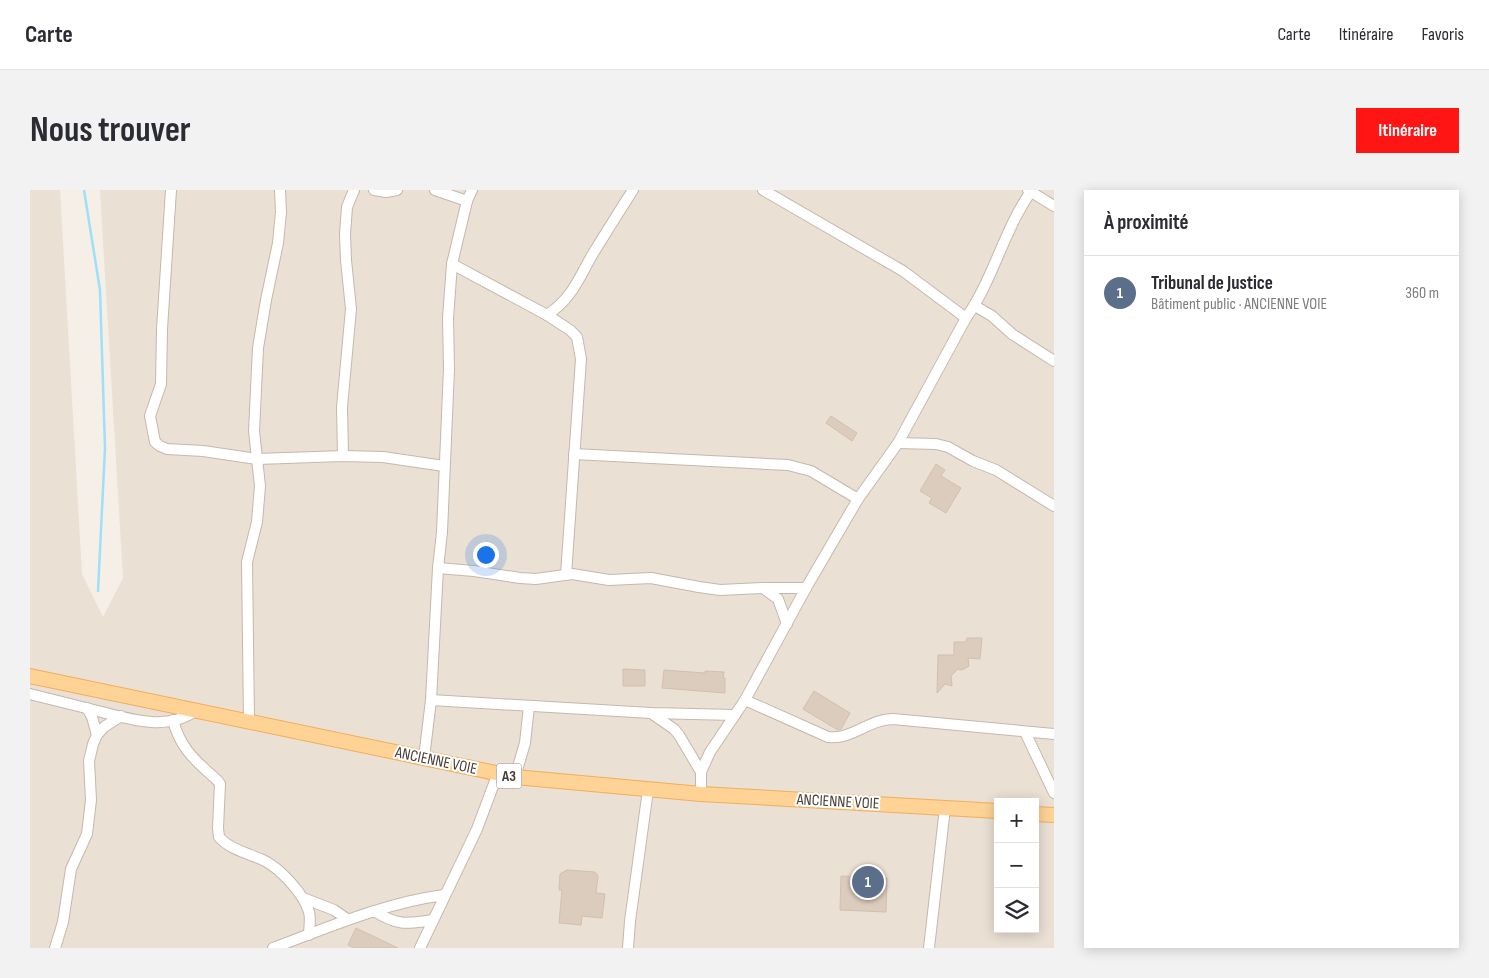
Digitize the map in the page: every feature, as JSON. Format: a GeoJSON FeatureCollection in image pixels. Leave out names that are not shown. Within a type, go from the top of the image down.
{"type":"FeatureCollection","features":[{"type":"Feature","properties":{"kind":"main road","name":"ANCIENNE VOIE"},"geometry":{"type":"LineString","coordinates":[[30,676],[516,777],[701,794],[994,811]]}},
{"type":"Feature","properties":{"kind":"main road"},"geometry":{"type":"LineString","coordinates":[[1039,814],[1053,813]]}},
{"type":"Feature","properties":{"kind":"street"},"geometry":{"type":"LineString","coordinates":[[171,190],[160,390],[150,416],[155,442],[167,449],[203,451],[257,459],[343,456],[383,457],[444,466]]}},
{"type":"Feature","properties":{"kind":"street"},"geometry":{"type":"LineString","coordinates":[[249,721],[246,570],[257,522],[260,486],[254,430],[258,348],[278,243],[281,212],[280,190]]}},
{"type":"Feature","properties":{"kind":"street"},"geometry":{"type":"LineString","coordinates":[[343,456],[342,407],[351,309],[346,260],[346,207],[354,190]]}},
{"type":"Feature","properties":{"kind":"street"},"geometry":{"type":"LineString","coordinates":[[374,190],[386,192],[398,190]]}},
{"type":"Feature","properties":{"kind":"street"},"geometry":{"type":"LineString","coordinates":[[435,190],[467,201]]}},
{"type":"Feature","properties":{"kind":"street"},"geometry":{"type":"LineString","coordinates":[[424,758],[431,700],[438,568],[442,532],[449,368],[448,318],[452,264],[467,201],[472,190]]}},
{"type":"Feature","properties":{"kind":"street"},"geometry":{"type":"LineString","coordinates":[[547,315],[563,303],[578,284],[604,235],[633,190]]}},
{"type":"Feature","properties":{"kind":"street"},"geometry":{"type":"LineString","coordinates":[[763,190],[903,271],[966,318]]}},
{"type":"Feature","properties":{"kind":"street"},"geometry":{"type":"LineString","coordinates":[[701,794],[701,772],[710,752],[745,700],[806,588],[858,499],[898,443],[974,306],[1030,190],[1054,206]]}},
{"type":"Feature","properties":{"kind":"street"},"geometry":{"type":"LineString","coordinates":[[452,264],[547,315],[570,330],[577,337],[581,359],[566,575]]}},
{"type":"Feature","properties":{"kind":"street"},"geometry":{"type":"LineString","coordinates":[[974,306],[992,316],[1008,331],[1054,361]]}},
{"type":"Feature","properties":{"kind":"street"},"geometry":{"type":"LineString","coordinates":[[898,443],[936,444],[948,447],[973,461],[996,470],[1054,506]]}},
{"type":"Feature","properties":{"kind":"street"},"geometry":{"type":"LineString","coordinates":[[574,454],[788,465],[811,471],[858,499]]}},
{"type":"Feature","properties":{"kind":"street"},"geometry":{"type":"LineString","coordinates":[[438,568],[520,578],[546,578],[572,574],[609,580],[651,578],[699,588],[720,590],[806,588]]}},
{"type":"Feature","properties":{"kind":"street"},"geometry":{"type":"LineString","coordinates":[[762,588],[778,599],[786,624]]}},
{"type":"Feature","properties":{"kind":"street"},"geometry":{"type":"LineString","coordinates":[[30,694],[145,721],[183,718],[195,710]]}},
{"type":"Feature","properties":{"kind":"street"},"geometry":{"type":"LineString","coordinates":[[431,700],[651,713],[735,715]]}},
{"type":"Feature","properties":{"kind":"street"},"geometry":{"type":"LineString","coordinates":[[745,700],[834,738],[844,737],[888,719],[1054,734]]}},
{"type":"Feature","properties":{"kind":"street"},"geometry":{"type":"LineString","coordinates":[[516,777],[525,743],[529,706]]}},
{"type":"Feature","properties":{"kind":"street"},"geometry":{"type":"LineString","coordinates":[[87,708],[92,717],[97,735]]}},
{"type":"Feature","properties":{"kind":"street"},"geometry":{"type":"LineString","coordinates":[[651,713],[679,735],[701,772]]}},
{"type":"Feature","properties":{"kind":"street"},"geometry":{"type":"LineString","coordinates":[[55,948],[63,922],[71,869],[87,834],[91,800],[89,761],[97,735],[104,727],[122,716]]}},
{"type":"Feature","properties":{"kind":"street"},"geometry":{"type":"LineString","coordinates":[[173,720],[177,735],[186,750],[220,784],[219,837],[233,847],[271,865],[288,880],[303,898],[310,917],[309,935]]}},
{"type":"Feature","properties":{"kind":"street"},"geometry":{"type":"LineString","coordinates":[[1024,732],[1054,793]]}},
{"type":"Feature","properties":{"kind":"street"},"geometry":{"type":"LineString","coordinates":[[420,948],[476,829],[498,774]]}},
{"type":"Feature","properties":{"kind":"street"},"geometry":{"type":"LineString","coordinates":[[628,948],[648,790]]}},
{"type":"Feature","properties":{"kind":"street"},"geometry":{"type":"LineString","coordinates":[[929,948],[945,808]]}},
{"type":"Feature","properties":{"kind":"street"},"geometry":{"type":"LineString","coordinates":[[273,948],[374,911],[420,898],[444,895]]}},
{"type":"Feature","properties":{"kind":"street"},"geometry":{"type":"LineString","coordinates":[[303,898],[334,910],[347,920]]}},
{"type":"Feature","properties":{"kind":"street"},"geometry":{"type":"LineString","coordinates":[[374,911],[387,919],[400,923],[432,920]]}},
{"type":"Feature","properties":{"kind":"shaded area"},"geometry":{"type":"Polygon","coordinates":[[[30,190],[60,190],[82,574],[103,617],[123,578],[100,190],[1054,190],[1054,948],[30,948],[30,190]]]}},
{"type":"Feature","properties":{"kind":"building"},"geometry":{"type":"Polygon","coordinates":[[[831,416],[857,433],[852,441],[826,423],[831,416]]]}},
{"type":"Feature","properties":{"kind":"building"},"geometry":{"type":"Polygon","coordinates":[[[936,464],[945,470],[941,476],[961,488],[946,513],[929,503],[932,498],[920,491],[936,464]]]}},
{"type":"Feature","properties":{"kind":"building"},"geometry":{"type":"Polygon","coordinates":[[[967,638],[982,638],[980,659],[968,658],[969,666],[962,670],[958,669],[951,676],[952,686],[945,684],[937,693],[938,655],[954,655],[954,642],[966,642],[967,638]]]}},
{"type":"Feature","properties":{"kind":"building"},"geometry":{"type":"Polygon","coordinates":[[[623,669],[645,670],[645,686],[623,686],[623,669]]]}},
{"type":"Feature","properties":{"kind":"building"},"geometry":{"type":"Polygon","coordinates":[[[664,670],[705,673],[705,671],[724,672],[725,693],[662,688],[664,670]]]}},
{"type":"Feature","properties":{"kind":"building"},"geometry":{"type":"Polygon","coordinates":[[[814,691],[850,713],[841,729],[838,730],[803,709],[814,691]]]}},
{"type":"Feature","properties":{"kind":"building"},"geometry":{"type":"Polygon","coordinates":[[[567,870],[595,872],[598,876],[596,893],[605,894],[602,918],[582,916],[581,925],[559,923],[562,890],[559,890],[560,874],[567,870]]]}},
{"type":"Feature","properties":{"kind":"building"},"geometry":{"type":"Polygon","coordinates":[[[841,876],[887,878],[886,912],[840,910],[841,876]]]}},
{"type":"Feature","properties":{"kind":"building"},"geometry":{"type":"Polygon","coordinates":[[[356,928],[398,948],[354,948],[348,945],[356,928]]]}},
{"type":"Feature","properties":{"kind":"waterway"},"geometry":{"type":"LineString","coordinates":[[84,190],[100,290],[105,448],[98,591]]}},
{"type":"Feature","properties":{"kind":"place","name":"Tribunal de Justice"},"geometry":{"type":"Point","coordinates":[868,882]}}]}
